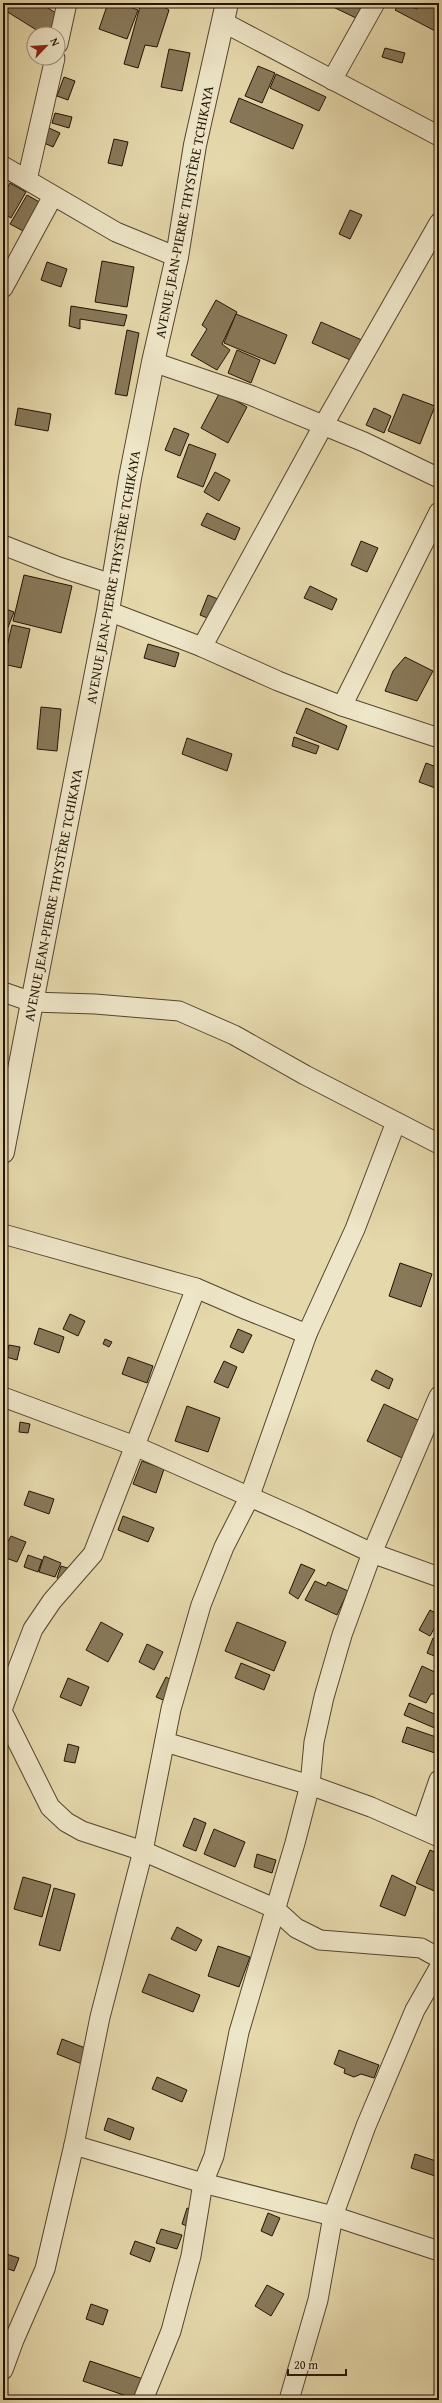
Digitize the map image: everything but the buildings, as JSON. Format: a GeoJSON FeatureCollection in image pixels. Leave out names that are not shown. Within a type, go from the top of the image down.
{"type":"FeatureCollection","features":[{"type":"Feature","properties":{"kind":"street"},"geometry":{"type":"LineString","coordinates":[[62,26],[67,3]]}},
{"type":"Feature","properties":{"kind":"street"},"geometry":{"type":"LineString","coordinates":[[332,80],[375,3]]}},
{"type":"Feature","properties":{"kind":"street"},"geometry":{"type":"LineString","coordinates":[[225,12],[332,80],[439,136]]}},
{"type":"Feature","properties":{"kind":"street","name":"AVENUE JEAN-PIERRE THYSTÈRE TCHIKAYA"},"geometry":{"type":"LineString","coordinates":[[3,1152],[108,611],[130,478],[153,362],[177,257],[195,145],[225,12]]}},
{"type":"Feature","properties":{"kind":"street"},"geometry":{"type":"LineString","coordinates":[[27,180],[53,66]]}},
{"type":"Feature","properties":{"kind":"street"},"geometry":{"type":"LineString","coordinates":[[3,166],[116,232],[177,257]]}},
{"type":"Feature","properties":{"kind":"street"},"geometry":{"type":"LineString","coordinates":[[3,288],[53,196]]}},
{"type":"Feature","properties":{"kind":"street"},"geometry":{"type":"LineString","coordinates":[[202,647],[323,426],[439,223]]}},
{"type":"Feature","properties":{"kind":"street"},"geometry":{"type":"LineString","coordinates":[[153,362],[250,395],[364,442],[439,478]]}},
{"type":"Feature","properties":{"kind":"street"},"geometry":{"type":"LineString","coordinates":[[342,706],[439,512]]}},
{"type":"Feature","properties":{"kind":"street"},"geometry":{"type":"LineString","coordinates":[[3,545],[59,567],[112,584]]}},
{"type":"Feature","properties":{"kind":"street"},"geometry":{"type":"LineString","coordinates":[[108,611],[202,647],[342,706],[439,738]]}},
{"type":"Feature","properties":{"kind":"street"},"geometry":{"type":"LineString","coordinates":[[3,992],[32,1002],[95,1004],[179,1011],[234,1035],[439,1144]]}},
{"type":"Feature","properties":{"kind":"street"},"geometry":{"type":"LineString","coordinates":[[3,2370],[14,2340],[45,2269],[74,2145],[100,2017],[143,1852],[171,1710],[201,1605],[224,1546],[248,1498],[308,1334],[355,1229],[396,1122]]}},
{"type":"Feature","properties":{"kind":"street"},"geometry":{"type":"LineString","coordinates":[[3,1234],[196,1288],[308,1334]]}},
{"type":"Feature","properties":{"kind":"street"},"geometry":{"type":"LineString","coordinates":[[3,1707],[33,1629],[52,1601],[93,1554],[196,1288]]}},
{"type":"Feature","properties":{"kind":"street"},"geometry":{"type":"LineString","coordinates":[[3,1396],[135,1446],[248,1498],[302,1520],[372,1553],[439,1577]]}},
{"type":"Feature","properties":{"kind":"street"},"geometry":{"type":"LineString","coordinates":[[143,2400],[171,2331],[191,2256],[204,2183],[214,2156],[239,2032],[274,1908],[295,1843],[310,1785],[314,1742],[324,1697],[342,1635],[372,1553],[439,1396]]}},
{"type":"Feature","properties":{"kind":"street"},"geometry":{"type":"LineString","coordinates":[[3,1713],[50,1807],[66,1822],[82,1831],[143,1852],[274,1908],[296,1928],[320,1940],[421,1948],[439,1958]]}},
{"type":"Feature","properties":{"kind":"street"},"geometry":{"type":"LineString","coordinates":[[165,1742],[310,1785],[371,1807],[439,1837]]}},
{"type":"Feature","properties":{"kind":"street"},"geometry":{"type":"LineString","coordinates":[[422,1830],[439,1780]]}},
{"type":"Feature","properties":{"kind":"street"},"geometry":{"type":"LineString","coordinates":[[289,2400],[318,2300],[333,2216],[366,2126],[415,2010],[439,1968]]}},
{"type":"Feature","properties":{"kind":"street"},"geometry":{"type":"LineString","coordinates":[[74,2145],[204,2183],[333,2216],[439,2251]]}}]}
